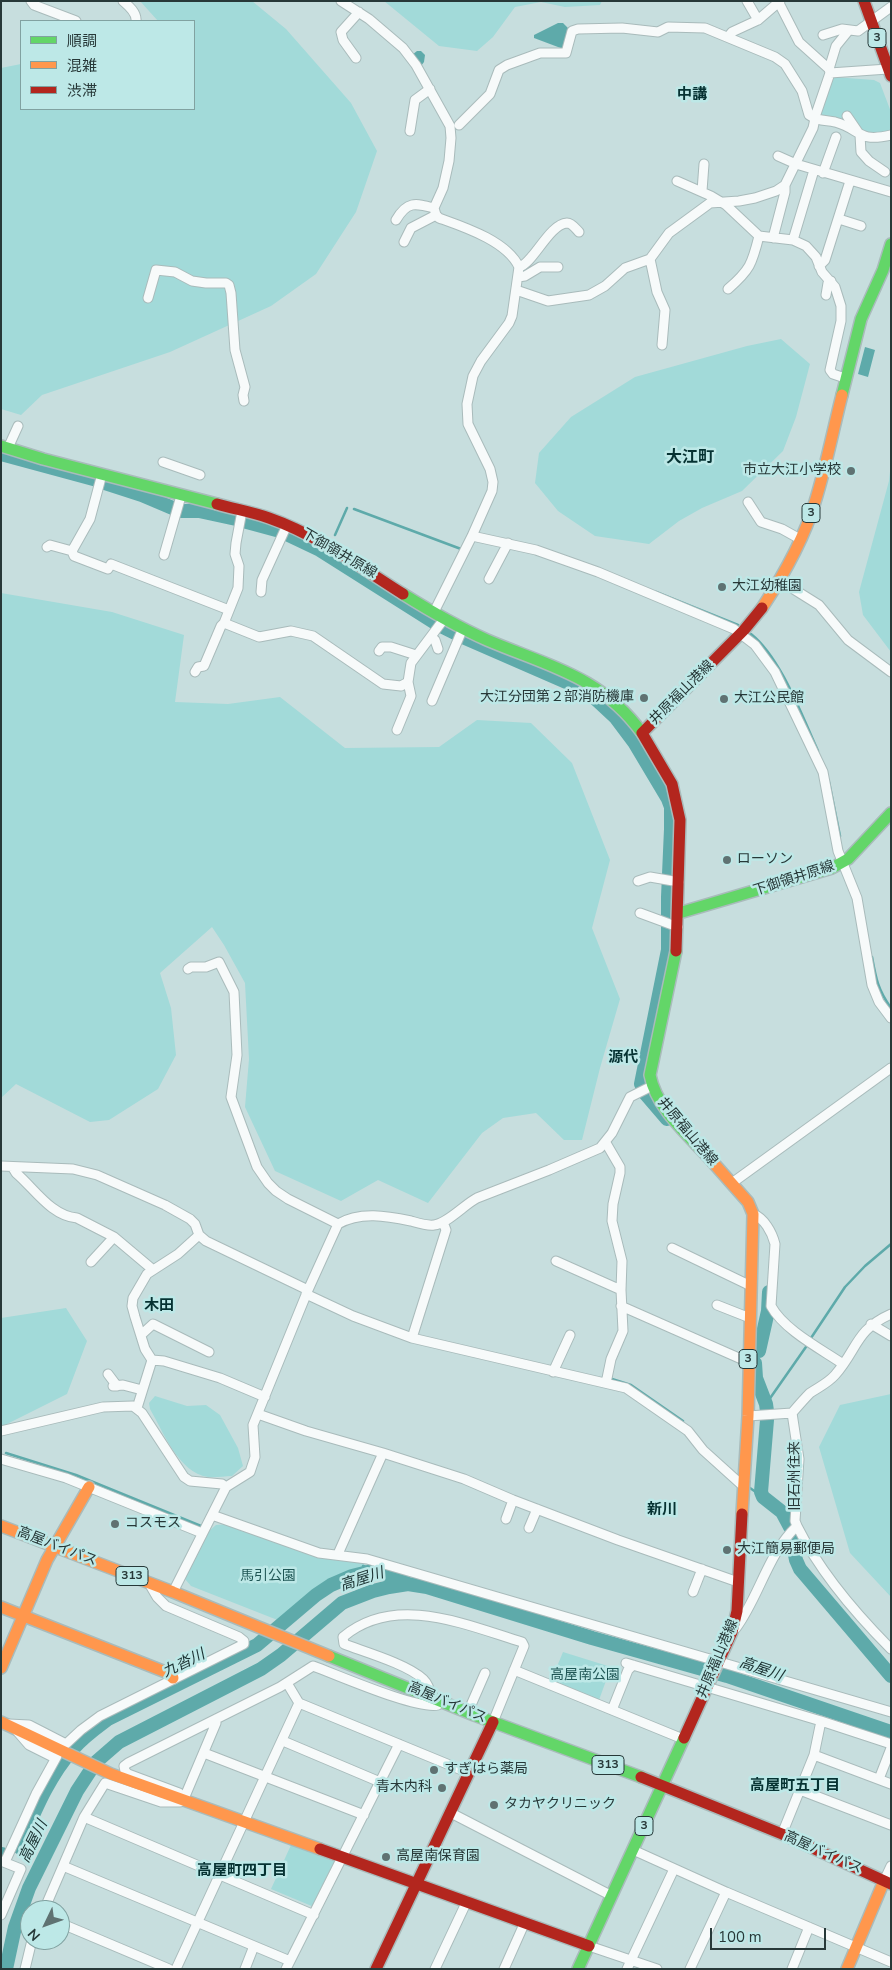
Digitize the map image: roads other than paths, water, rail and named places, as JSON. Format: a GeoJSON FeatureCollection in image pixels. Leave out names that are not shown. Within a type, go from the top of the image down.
{"type":"FeatureCollection","features":[{"type":"Feature","properties":{"kind":"main road","name":"3"},"geometry":{"type":"LineString","coordinates":[[864,1],[890,72]]}},
{"type":"Feature","properties":{"kind":"main road","name":"井原福山港線"},"geometry":{"type":"LineString","coordinates":[[578,1969],[719,1662],[732,1632],[738,1611],[748,1416],[753,1214],[748,1202],[666,1110],[652,1086],[650,1075],[676,952],[672,925],[679,913],[672,881],[680,820],[677,798],[663,767],[642,733],[757,615],[779,580],[800,539],[815,503],[864,308],[883,270],[891,244]]}},
{"type":"Feature","properties":{"kind":"main road","name":"下御領井原線"},"geometry":{"type":"LineString","coordinates":[[4,447],[242,511],[285,530],[319,540],[444,619],[558,667],[590,683],[613,700],[630,716],[642,733]]}},
{"type":"Feature","properties":{"kind":"main road","name":"下御領井原線"},"geometry":{"type":"LineString","coordinates":[[679,913],[818,873],[842,863],[858,849],[891,813]]}},
{"type":"Feature","properties":{"kind":"main road"},"geometry":{"type":"LineString","coordinates":[[1,1668],[54,1546],[89,1487]]}},
{"type":"Feature","properties":{"kind":"main road","name":"高屋バイパス"},"geometry":{"type":"LineString","coordinates":[[1,1526],[173,1592],[493,1722],[782,1834],[887,1882]]}},
{"type":"Feature","properties":{"kind":"main road"},"geometry":{"type":"LineString","coordinates":[[1,1607],[168,1673],[174,1678]]}},
{"type":"Feature","properties":{"kind":"main road"},"geometry":{"type":"LineString","coordinates":[[376,1969],[493,1722]]}},
{"type":"Feature","properties":{"kind":"main road"},"geometry":{"type":"LineString","coordinates":[[7,1725],[131,1782],[418,1883],[589,1946]]}},
{"type":"Feature","properties":{"kind":"main road"},"geometry":{"type":"LineString","coordinates":[[847,1969],[887,1882]]}},
{"type":"Feature","properties":{"kind":"street"},"geometry":{"type":"LineString","coordinates":[[31,1],[34,5],[73,20]]}},
{"type":"Feature","properties":{"kind":"street"},"geometry":{"type":"LineString","coordinates":[[123,1],[130,7],[136,20]]}},
{"type":"Feature","properties":{"kind":"street"},"geometry":{"type":"LineString","coordinates":[[341,1],[393,37],[403,48],[416,64],[450,126],[451,138],[443,188],[435,211],[411,228],[404,242]]}},
{"type":"Feature","properties":{"kind":"street"},"geometry":{"type":"LineString","coordinates":[[747,1],[758,20]]}},
{"type":"Feature","properties":{"kind":"street"},"geometry":{"type":"LineString","coordinates":[[728,37],[732,32],[758,20],[780,2],[799,42],[829,71],[890,72]]}},
{"type":"Feature","properties":{"kind":"street"},"geometry":{"type":"LineString","coordinates":[[823,35],[842,29],[858,31],[891,7]]}},
{"type":"Feature","properties":{"kind":"street"},"geometry":{"type":"LineString","coordinates":[[356,58],[342,40],[341,32],[359,12]]}},
{"type":"Feature","properties":{"kind":"street"},"geometry":{"type":"LineString","coordinates":[[459,125],[490,94],[499,70],[507,65],[540,53],[566,53],[572,31],[578,29],[622,28],[658,32],[668,27],[689,26],[705,28],[775,57],[784,64],[802,91],[809,115],[815,119],[836,122],[867,137],[878,138],[891,135]]}},
{"type":"Feature","properties":{"kind":"street"},"geometry":{"type":"LineString","coordinates":[[773,238],[785,192],[785,185],[813,128],[836,46],[849,30]]}},
{"type":"Feature","properties":{"kind":"street"},"geometry":{"type":"LineString","coordinates":[[410,131],[415,100],[430,89]]}},
{"type":"Feature","properties":{"kind":"street"},"geometry":{"type":"LineString","coordinates":[[847,116],[860,135],[861,152],[868,161],[885,172]]}},
{"type":"Feature","properties":{"kind":"street"},"geometry":{"type":"LineString","coordinates":[[793,240],[819,171],[836,137]]}},
{"type":"Feature","properties":{"kind":"street"},"geometry":{"type":"LineString","coordinates":[[778,156],[796,164],[891,192]]}},
{"type":"Feature","properties":{"kind":"street"},"geometry":{"type":"LineString","coordinates":[[702,192],[704,164]]}},
{"type":"Feature","properties":{"kind":"street"},"geometry":{"type":"LineString","coordinates":[[677,181],[720,202],[734,212],[759,236],[793,240],[806,246],[816,257],[819,266],[839,295],[841,321],[830,370],[833,374],[845,378]]}},
{"type":"Feature","properties":{"kind":"street"},"geometry":{"type":"LineString","coordinates":[[819,266],[824,260],[839,219],[850,181]]}},
{"type":"Feature","properties":{"kind":"street"},"geometry":{"type":"LineString","coordinates":[[516,290],[548,301],[589,295],[605,286],[625,268],[650,259],[669,233],[710,203],[755,198],[776,191],[785,185]]}},
{"type":"Feature","properties":{"kind":"street"},"geometry":{"type":"LineString","coordinates":[[396,220],[401,211],[409,205],[420,204],[435,211],[439,218],[464,226],[490,240],[511,256],[519,272],[525,276],[540,267],[558,267]]}},
{"type":"Feature","properties":{"kind":"street"},"geometry":{"type":"LineString","coordinates":[[839,219],[861,226]]}},
{"type":"Feature","properties":{"kind":"street"},"geometry":{"type":"LineString","coordinates":[[434,612],[490,498],[493,482],[490,469],[471,433],[467,415],[467,404],[474,376],[481,361],[510,323],[519,272],[542,242],[562,225],[567,223],[572,225],[578,232]]}},
{"type":"Feature","properties":{"kind":"street"},"geometry":{"type":"LineString","coordinates":[[728,289],[747,271],[754,259],[759,236]]}},
{"type":"Feature","properties":{"kind":"street"},"geometry":{"type":"LineString","coordinates":[[650,259],[657,292],[665,310],[662,346]]}},
{"type":"Feature","properties":{"kind":"street"},"geometry":{"type":"LineString","coordinates":[[148,298],[156,270],[175,272],[192,280],[206,283],[226,283],[229,285],[232,293],[235,350],[245,387],[244,400]]}},
{"type":"Feature","properties":{"kind":"street"},"geometry":{"type":"LineString","coordinates":[[826,294],[828,283],[831,281]]}},
{"type":"Feature","properties":{"kind":"street"},"geometry":{"type":"LineString","coordinates":[[4,447],[18,426]]}},
{"type":"Feature","properties":{"kind":"street"},"geometry":{"type":"LineString","coordinates":[[162,462],[200,475]]}},
{"type":"Feature","properties":{"kind":"street"},"geometry":{"type":"LineString","coordinates":[[72,551],[90,519],[102,474]]}},
{"type":"Feature","properties":{"kind":"street"},"geometry":{"type":"LineString","coordinates":[[164,555],[181,496]]}},
{"type":"Feature","properties":{"kind":"street"},"geometry":{"type":"LineString","coordinates":[[748,502],[761,522],[782,529],[800,539]]}},
{"type":"Feature","properties":{"kind":"street"},"geometry":{"type":"LineString","coordinates":[[195,672],[198,667],[204,666],[224,623],[238,582],[239,566],[235,554],[242,511]]}},
{"type":"Feature","properties":{"kind":"street"},"geometry":{"type":"LineString","coordinates":[[261,592],[262,580],[285,530]]}},
{"type":"Feature","properties":{"kind":"street"},"geometry":{"type":"LineString","coordinates":[[472,536],[536,550],[598,572],[666,599],[740,633],[755,645],[775,672],[815,754],[826,784],[842,863],[857,898],[875,996],[891,1018]]}},
{"type":"Feature","properties":{"kind":"street"},"geometry":{"type":"LineString","coordinates":[[489,579],[508,543]]}},
{"type":"Feature","properties":{"kind":"street"},"geometry":{"type":"LineString","coordinates":[[47,547],[50,545],[72,551],[74,556],[108,569],[111,564],[229,610]]}},
{"type":"Feature","properties":{"kind":"street"},"geometry":{"type":"LineString","coordinates":[[779,580],[819,605],[848,640],[891,672]]}},
{"type":"Feature","properties":{"kind":"street"},"geometry":{"type":"LineString","coordinates":[[397,730],[411,696],[408,682],[411,663],[444,619]]}},
{"type":"Feature","properties":{"kind":"street"},"geometry":{"type":"LineString","coordinates":[[224,623],[260,638],[291,631],[302,632],[326,644],[383,684],[401,686],[408,682]]}},
{"type":"Feature","properties":{"kind":"street"},"geometry":{"type":"LineString","coordinates":[[432,702],[463,628]]}},
{"type":"Feature","properties":{"kind":"street"},"geometry":{"type":"LineString","coordinates":[[431,637],[435,640],[438,650]]}},
{"type":"Feature","properties":{"kind":"street"},"geometry":{"type":"LineString","coordinates":[[379,651],[384,646],[416,655]]}},
{"type":"Feature","properties":{"kind":"street"},"geometry":{"type":"LineString","coordinates":[[638,881],[650,877],[672,881]]}},
{"type":"Feature","properties":{"kind":"street"},"geometry":{"type":"LineString","coordinates":[[640,913],[672,925]]}},
{"type":"Feature","properties":{"kind":"street"},"geometry":{"type":"LineString","coordinates":[[188,969],[191,967],[206,967],[219,962],[233,989],[237,1054],[231,1097],[261,1175],[276,1191],[288,1199],[338,1224]]}},
{"type":"Feature","properties":{"kind":"street"},"geometry":{"type":"LineString","coordinates":[[732,1183],[891,1068]]}},
{"type":"Feature","properties":{"kind":"street"},"geometry":{"type":"LineString","coordinates":[[173,1592],[226,1487],[250,1472],[254,1456],[252,1426],[307,1292],[338,1224],[345,1220],[368,1216],[385,1216],[435,1225],[443,1222],[477,1198],[593,1153],[606,1143],[630,1097],[652,1086]]}},
{"type":"Feature","properties":{"kind":"street"},"geometry":{"type":"LineString","coordinates":[[606,1143],[620,1167],[613,1204],[612,1221],[622,1261],[621,1306],[623,1330],[611,1359],[606,1383]]}},
{"type":"Feature","properties":{"kind":"street"},"geometry":{"type":"LineString","coordinates":[[1,1166],[73,1169],[97,1175],[165,1205],[190,1219],[206,1241],[353,1316],[412,1338],[626,1388],[688,1431],[703,1450],[744,1487]]}},
{"type":"Feature","properties":{"kind":"street"},"geometry":{"type":"LineString","coordinates":[[13,1168],[53,1208],[114,1237],[152,1269]]}},
{"type":"Feature","properties":{"kind":"street"},"geometry":{"type":"LineString","coordinates":[[753,1214],[763,1221],[773,1236],[775,1244],[771,1306],[792,1329],[843,1364]]}},
{"type":"Feature","properties":{"kind":"street"},"geometry":{"type":"LineString","coordinates":[[412,1338],[446,1230],[443,1222]]}},
{"type":"Feature","properties":{"kind":"street"},"geometry":{"type":"LineString","coordinates":[[200,1235],[178,1254],[146,1274],[133,1298],[132,1306],[141,1336],[152,1360],[138,1408],[184,1478],[190,1481],[222,1484],[226,1487]]}},
{"type":"Feature","properties":{"kind":"street"},"geometry":{"type":"LineString","coordinates":[[90,1262],[114,1237]]}},
{"type":"Feature","properties":{"kind":"street"},"geometry":{"type":"LineString","coordinates":[[672,1248],[751,1286]]}},
{"type":"Feature","properties":{"kind":"street"},"geometry":{"type":"LineString","coordinates":[[556,1262],[621,1290]]}},
{"type":"Feature","properties":{"kind":"street"},"geometry":{"type":"LineString","coordinates":[[717,1304],[750,1318]]}},
{"type":"Feature","properties":{"kind":"street"},"geometry":{"type":"LineString","coordinates":[[621,1306],[748,1362]]}},
{"type":"Feature","properties":{"kind":"street"},"geometry":{"type":"LineString","coordinates":[[748,1416],[792,1413],[811,1392],[832,1378],[864,1331],[871,1324],[891,1314]]}},
{"type":"Feature","properties":{"kind":"street"},"geometry":{"type":"LineString","coordinates":[[141,1336],[153,1324],[209,1352]]}},
{"type":"Feature","properties":{"kind":"street"},"geometry":{"type":"LineString","coordinates":[[871,1324],[891,1336]]}},
{"type":"Feature","properties":{"kind":"street"},"geometry":{"type":"LineString","coordinates":[[553,1372],[570,1335]]}},
{"type":"Feature","properties":{"kind":"street"},"geometry":{"type":"LineString","coordinates":[[152,1360],[164,1361],[220,1378],[265,1396]]}},
{"type":"Feature","properties":{"kind":"street"},"geometry":{"type":"LineString","coordinates":[[108,1374],[115,1386],[123,1385],[142,1390]]}},
{"type":"Feature","properties":{"kind":"street"},"geometry":{"type":"LineString","coordinates":[[1,1431],[103,1407],[125,1406],[138,1408]]}},
{"type":"Feature","properties":{"kind":"street","name":"旧石州往来"},"geometry":{"type":"LineString","coordinates":[[732,1632],[749,1607],[774,1556],[797,1526],[798,1459],[792,1413]]}},
{"type":"Feature","properties":{"kind":"street"},"geometry":{"type":"LineString","coordinates":[[258,1414],[306,1431],[383,1452],[464,1479],[618,1540],[738,1582]]}},
{"type":"Feature","properties":{"kind":"street"},"geometry":{"type":"LineString","coordinates":[[338,1554],[383,1452]]}},
{"type":"Feature","properties":{"kind":"street"},"geometry":{"type":"LineString","coordinates":[[1,1459],[66,1478],[202,1533]]}},
{"type":"Feature","properties":{"kind":"street"},"geometry":{"type":"LineString","coordinates":[[506,1519],[513,1500]]}},
{"type":"Feature","properties":{"kind":"street"},"geometry":{"type":"LineString","coordinates":[[529,1528],[537,1509]]}},
{"type":"Feature","properties":{"kind":"street"},"geometry":{"type":"LineString","coordinates":[[212,1515],[319,1553],[367,1559],[891,1712]]}},
{"type":"Feature","properties":{"kind":"street"},"geometry":{"type":"LineString","coordinates":[[797,1526],[809,1550],[826,1574],[891,1649]]}},
{"type":"Feature","properties":{"kind":"street"},"geometry":{"type":"LineString","coordinates":[[693,1592],[702,1569]]}},
{"type":"Feature","properties":{"kind":"street"},"geometry":{"type":"LineString","coordinates":[[1,1915],[21,1869],[3,1862],[36,1794],[61,1751],[81,1730],[100,1716],[240,1646],[244,1641],[239,1637],[166,1606],[157,1597],[149,1583]]}},
{"type":"Feature","properties":{"kind":"street"},"geometry":{"type":"LineString","coordinates":[[431,1696],[429,1686],[423,1678],[406,1668],[344,1644],[343,1637],[360,1626],[376,1620],[415,1614],[436,1616],[522,1642],[524,1646],[493,1722]]}},
{"type":"Feature","properties":{"kind":"street"},"geometry":{"type":"LineString","coordinates":[[612,1710],[629,1664],[708,1685],[821,1721],[891,1746],[879,1779]]}},
{"type":"Feature","properties":{"kind":"street"},"geometry":{"type":"LineString","coordinates":[[183,1801],[179,1793],[128,1774],[124,1766],[287,1683],[313,1666],[415,1702],[432,1706],[446,1703]]}},
{"type":"Feature","properties":{"kind":"street"},"geometry":{"type":"LineString","coordinates":[[514,1670],[683,1739]]}},
{"type":"Feature","properties":{"kind":"street"},"geometry":{"type":"LineString","coordinates":[[468,1712],[485,1673]]}},
{"type":"Feature","properties":{"kind":"street"},"geometry":{"type":"LineString","coordinates":[[287,1683],[299,1703],[470,1773]]}},
{"type":"Feature","properties":{"kind":"street"},"geometry":{"type":"LineString","coordinates":[[176,1969],[299,1703]]}},
{"type":"Feature","properties":{"kind":"street"},"geometry":{"type":"LineString","coordinates":[[183,1801],[204,1753],[216,1719]]}},
{"type":"Feature","properties":{"kind":"street"},"geometry":{"type":"LineString","coordinates":[[782,1834],[814,1754],[821,1721]]}},
{"type":"Feature","properties":{"kind":"street"},"geometry":{"type":"LineString","coordinates":[[283,1741],[380,1782]]}},
{"type":"Feature","properties":{"kind":"street"},"geometry":{"type":"LineString","coordinates":[[63,1866],[254,1946],[288,1965],[399,1744]]}},
{"type":"Feature","properties":{"kind":"street"},"geometry":{"type":"LineString","coordinates":[[204,1753],[364,1815]]}},
{"type":"Feature","properties":{"kind":"street"},"geometry":{"type":"LineString","coordinates":[[814,1754],[891,1784]]}},
{"type":"Feature","properties":{"kind":"street"},"geometry":{"type":"LineString","coordinates":[[48,1900],[84,1817],[105,1783],[161,1802],[176,1803],[183,1801]]}},
{"type":"Feature","properties":{"kind":"street"},"geometry":{"type":"LineString","coordinates":[[800,1790],[891,1825]]}},
{"type":"Feature","properties":{"kind":"street"},"geometry":{"type":"LineString","coordinates":[[451,1814],[612,1896]]}},
{"type":"Feature","properties":{"kind":"street"},"geometry":{"type":"LineString","coordinates":[[84,1817],[314,1915]]}},
{"type":"Feature","properties":{"kind":"street"},"geometry":{"type":"LineString","coordinates":[[634,1850],[726,1892],[891,1962]]}},
{"type":"Feature","properties":{"kind":"street"},"geometry":{"type":"LineString","coordinates":[[887,1882],[891,1866]]}},
{"type":"Feature","properties":{"kind":"street"},"geometry":{"type":"LineString","coordinates":[[629,1964],[674,1869]]}},
{"type":"Feature","properties":{"kind":"street"},"geometry":{"type":"LineString","coordinates":[[690,1969],[726,1892]]}},
{"type":"Feature","properties":{"kind":"street"},"geometry":{"type":"LineString","coordinates":[[435,1969],[467,1901]]}},
{"type":"Feature","properties":{"kind":"street"},"geometry":{"type":"LineString","coordinates":[[504,1969],[525,1922]]}},
{"type":"Feature","properties":{"kind":"street"},"geometry":{"type":"LineString","coordinates":[[70,1927],[169,1969]]}},
{"type":"Feature","properties":{"kind":"street"},"geometry":{"type":"LineString","coordinates":[[792,1969],[809,1928]]}},
{"type":"Feature","properties":{"kind":"street"},"geometry":{"type":"LineString","coordinates":[[245,1969],[254,1946]]}},
{"type":"Feature","properties":{"kind":"street"},"geometry":{"type":"LineString","coordinates":[[589,1946],[629,1964],[657,1969]]}},
{"type":"Feature","properties":{"kind":"street"},"geometry":{"type":"LineString","coordinates":[[25,1969],[30,1950]]}},
{"type":"Feature","properties":{"kind":"waterway"},"geometry":{"type":"LineString","coordinates":[[1,454],[97,480]]}},
{"type":"Feature","properties":{"kind":"waterway"},"geometry":{"type":"LineString","coordinates":[[105,483],[142,495],[175,509]]}},
{"type":"Feature","properties":{"kind":"waterway"},"geometry":{"type":"LineString","coordinates":[[335,535],[347,508]]}},
{"type":"Feature","properties":{"kind":"waterway"},"geometry":{"type":"LineString","coordinates":[[354,509],[461,549]]}},
{"type":"Feature","properties":{"kind":"waterway"},"geometry":{"type":"LineString","coordinates":[[181,511],[199,511],[236,519]]}},
{"type":"Feature","properties":{"kind":"waterway"},"geometry":{"type":"LineString","coordinates":[[243,521],[280,531],[320,550],[437,624]]}},
{"type":"Feature","properties":{"kind":"waterway"},"geometry":{"type":"LineString","coordinates":[[656,592],[738,625]]}},
{"type":"Feature","properties":{"kind":"waterway"},"geometry":{"type":"LineString","coordinates":[[443,627],[457,634]]}},
{"type":"Feature","properties":{"kind":"waterway"},"geometry":{"type":"LineString","coordinates":[[751,634],[762,644],[781,672],[818,751]]}},
{"type":"Feature","properties":{"kind":"waterway"},"geometry":{"type":"LineString","coordinates":[[463,637],[587,691],[616,718],[634,742],[668,799],[671,807],[668,950],[641,1084]]}},
{"type":"Feature","properties":{"kind":"waterway"},"geometry":{"type":"LineString","coordinates":[[829,782],[840,836]]}},
{"type":"Feature","properties":{"kind":"waterway"},"geometry":{"type":"LineString","coordinates":[[872,957],[878,984],[891,1008]]}},
{"type":"Feature","properties":{"kind":"waterway"},"geometry":{"type":"LineString","coordinates":[[643,1091],[667,1119]]}},
{"type":"Feature","properties":{"kind":"waterway"},"geometry":{"type":"LineString","coordinates":[[811,1338],[845,1287],[865,1266],[891,1244]]}},
{"type":"Feature","properties":{"kind":"waterway"},"geometry":{"type":"LineString","coordinates":[[759,1351],[768,1311],[769,1292]]}},
{"type":"Feature","properties":{"kind":"waterway"},"geometry":{"type":"LineString","coordinates":[[766,1404],[808,1344]]}},
{"type":"Feature","properties":{"kind":"waterway"},"geometry":{"type":"LineString","coordinates":[[755,1363],[756,1378],[767,1411]]}},
{"type":"Feature","properties":{"kind":"waterway"},"geometry":{"type":"LineString","coordinates":[[612,1379],[631,1385],[683,1421]]}},
{"type":"Feature","properties":{"kind":"waterway"},"geometry":{"type":"LineString","coordinates":[[767,1420],[761,1492],[763,1497],[782,1512],[790,1527]]}},
{"type":"Feature","properties":{"kind":"waterway"},"geometry":{"type":"LineString","coordinates":[[6,1453],[76,1475],[201,1526]]}},
{"type":"Feature","properties":{"kind":"waterway"},"geometry":{"type":"LineString","coordinates":[[750,1488],[763,1497]]}},
{"type":"Feature","properties":{"kind":"waterway"},"geometry":{"type":"LineString","coordinates":[[792,1540],[800,1569],[891,1676]]}},
{"type":"Feature","properties":{"kind":"waterway","name":"九沓川"},"geometry":{"type":"LineString","coordinates":[[363,1566],[380,1571]]}},
{"type":"Feature","properties":{"kind":"waterway","name":"九沓川"},"geometry":{"type":"LineString","coordinates":[[19,1847],[42,1796],[56,1771],[77,1745],[108,1719],[257,1645],[316,1595],[331,1585],[352,1576],[372,1571],[388,1574],[408,1584]]}},
{"type":"Feature","properties":{"kind":"waterway","name":"高屋川"},"geometry":{"type":"LineString","coordinates":[[6,1969],[15,1927],[29,1888],[77,1791],[96,1762],[119,1742],[261,1669],[281,1655],[342,1603],[373,1591],[408,1584],[427,1587],[592,1638],[727,1676],[891,1732]]}},
{"type":"Feature","properties":{"kind":"place","name":"市立大江小学校"},"geometry":{"type":"Point","coordinates":[851,471]}},
{"type":"Feature","properties":{"kind":"place","name":"大江幼稚園"},"geometry":{"type":"Point","coordinates":[722,587]}},
{"type":"Feature","properties":{"kind":"place","name":"大江分団第２部消防機庫"},"geometry":{"type":"Point","coordinates":[644,698]}},
{"type":"Feature","properties":{"kind":"place","name":"大江公民館"},"geometry":{"type":"Point","coordinates":[724,699]}},
{"type":"Feature","properties":{"kind":"place","name":"ローソン"},"geometry":{"type":"Point","coordinates":[727,860]}},
{"type":"Feature","properties":{"kind":"place","name":"コスモス"},"geometry":{"type":"Point","coordinates":[115,1524]}},
{"type":"Feature","properties":{"kind":"place","name":"大江簡易郵便局"},"geometry":{"type":"Point","coordinates":[727,1550]}},
{"type":"Feature","properties":{"kind":"place","name":"すぎはら薬局"},"geometry":{"type":"Point","coordinates":[434,1770]}},
{"type":"Feature","properties":{"kind":"place","name":"青木内科"},"geometry":{"type":"Point","coordinates":[442,1788]}},
{"type":"Feature","properties":{"kind":"place","name":"タカヤクリニック"},"geometry":{"type":"Point","coordinates":[494,1805]}},
{"type":"Feature","properties":{"kind":"place","name":"高屋南保育園"},"geometry":{"type":"Point","coordinates":[386,1857]}},
{"type":"Feature","properties":{"kind":"district","name":"中講"},"geometry":{"type":"Point","coordinates":[692,95]}},
{"type":"Feature","properties":{"kind":"district","name":"大江町"},"geometry":{"type":"Point","coordinates":[690,458]}},
{"type":"Feature","properties":{"kind":"district","name":"源代"},"geometry":{"type":"Point","coordinates":[623,1058]}},
{"type":"Feature","properties":{"kind":"district","name":"木田"},"geometry":{"type":"Point","coordinates":[159,1306]}},
{"type":"Feature","properties":{"kind":"district","name":"新川"},"geometry":{"type":"Point","coordinates":[662,1510]}},
{"type":"Feature","properties":{"kind":"district","name":"高屋町五丁目"},"geometry":{"type":"Point","coordinates":[795,1786]}},
{"type":"Feature","properties":{"kind":"district","name":"高屋町四丁目"},"geometry":{"type":"Point","coordinates":[242,1871]}},
{"type":"Feature","properties":{"kind":"park label","name":"馬引公園"},"geometry":{"type":"Point","coordinates":[268,1577]}},
{"type":"Feature","properties":{"kind":"park label","name":"高屋南公園"},"geometry":{"type":"Point","coordinates":[585,1676]}}]}
